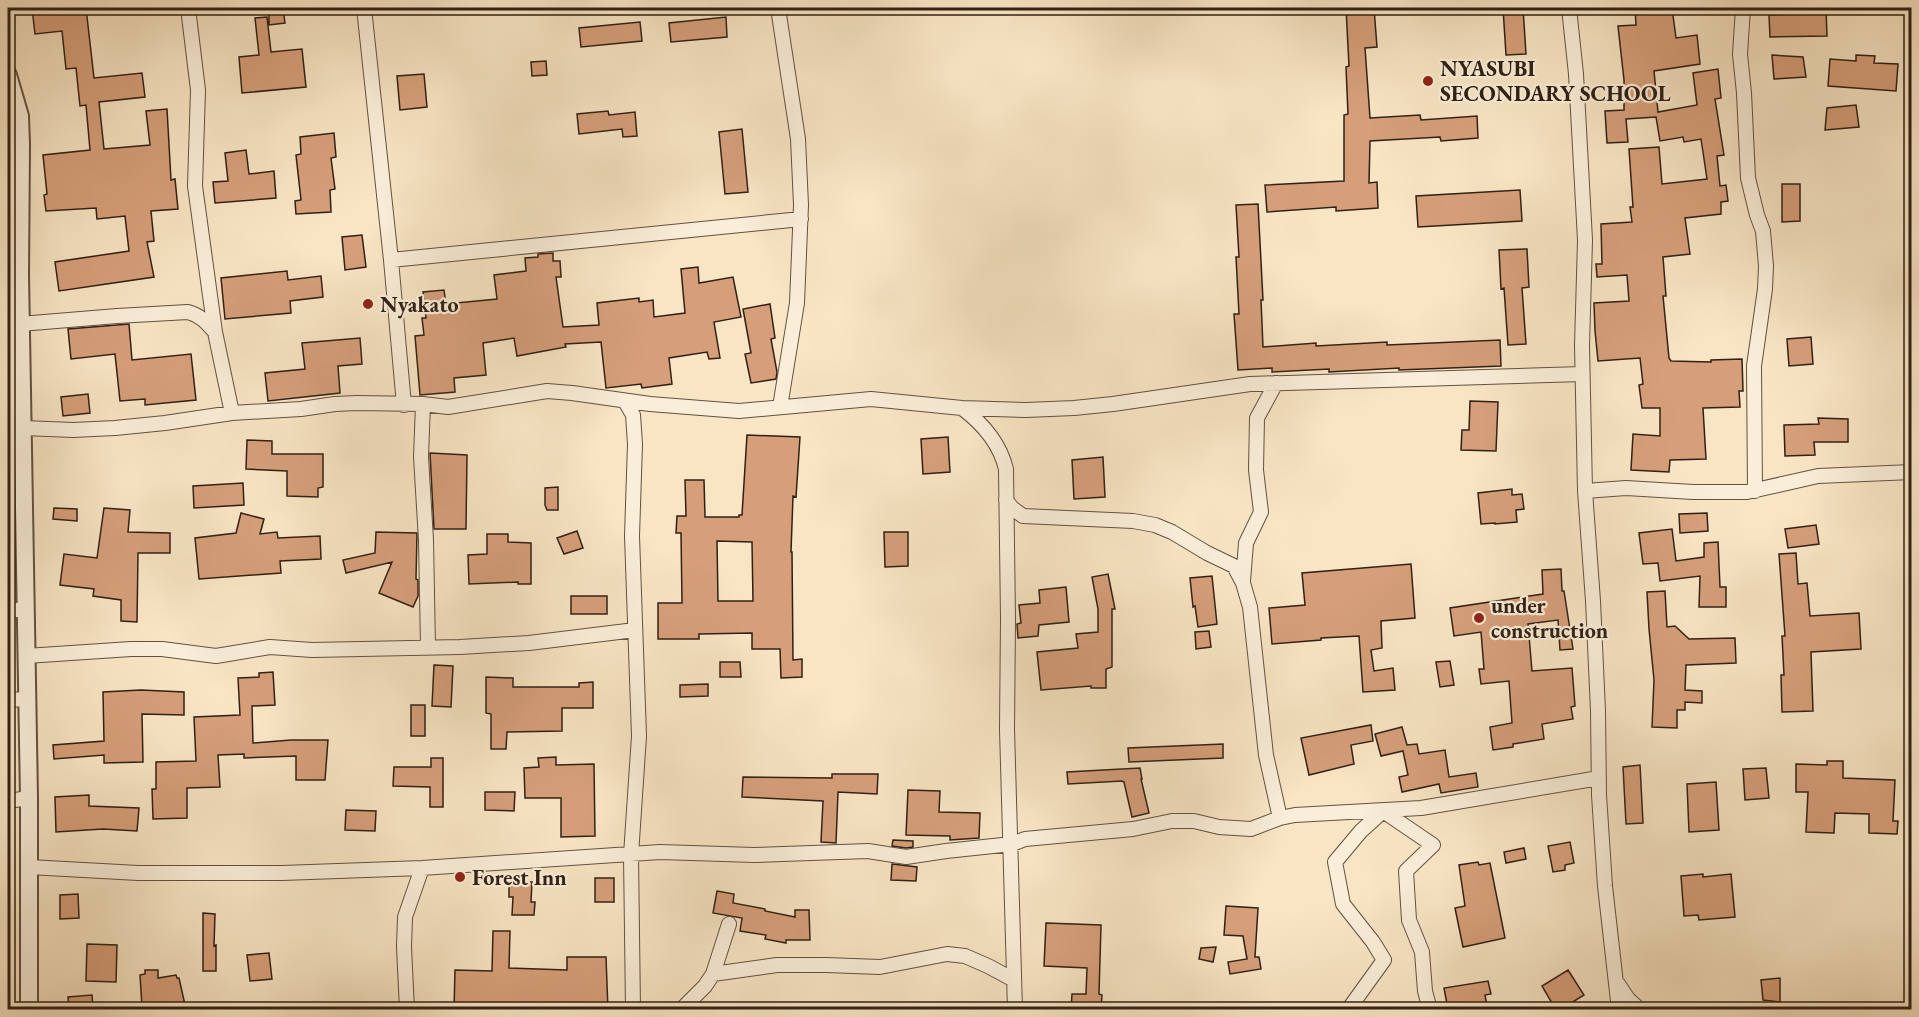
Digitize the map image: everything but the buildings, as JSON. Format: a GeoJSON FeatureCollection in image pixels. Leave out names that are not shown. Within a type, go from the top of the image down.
{"type":"FeatureCollection","features":[{"type":"Feature","properties":{"kind":"street"},"geometry":{"type":"LineString","coordinates":[[188,8],[198,90],[195,186],[215,332],[232,413]]}},
{"type":"Feature","properties":{"kind":"street"},"geometry":{"type":"LineString","coordinates":[[364,8],[404,405]]}},
{"type":"Feature","properties":{"kind":"street"},"geometry":{"type":"LineString","coordinates":[[778,8],[798,139],[801,219],[797,303],[780,407]]}},
{"type":"Feature","properties":{"kind":"street"},"geometry":{"type":"LineString","coordinates":[[1569,8],[1576,74],[1585,240],[1582,374],[1585,491],[1593,601],[1599,778],[1605,886],[1619,1010]]}},
{"type":"Feature","properties":{"kind":"street"},"geometry":{"type":"LineString","coordinates":[[1743,8],[1740,54],[1748,178],[1763,231],[1766,266],[1754,366],[1755,491]]}},
{"type":"Feature","properties":{"kind":"street"},"geometry":{"type":"LineString","coordinates":[[8,75],[20,116],[14,324],[15,410],[23,428],[29,798],[29,1010]]}},
{"type":"Feature","properties":{"kind":"street"},"geometry":{"type":"LineString","coordinates":[[391,260],[801,219]]}},
{"type":"Feature","properties":{"kind":"street"},"geometry":{"type":"LineString","coordinates":[[14,324],[188,312],[196,314],[215,332]]}},
{"type":"Feature","properties":{"kind":"street"},"geometry":{"type":"LineString","coordinates":[[23,428],[74,430],[104,428],[335,404],[423,404],[448,407],[547,391],[625,401],[739,411],[871,399],[962,408],[1026,410],[1074,408],[1134,401],[1236,385],[1582,374]]}},
{"type":"Feature","properties":{"kind":"street"},"geometry":{"type":"LineString","coordinates":[[1243,583],[1246,543],[1261,512],[1256,470],[1257,418],[1276,383]]}},
{"type":"Feature","properties":{"kind":"street"},"geometry":{"type":"LineString","coordinates":[[625,401],[633,415],[635,444],[632,536],[639,736],[631,855],[633,1010]]}},
{"type":"Feature","properties":{"kind":"street"},"geometry":{"type":"LineString","coordinates":[[423,404],[421,457],[426,540],[428,648]]}},
{"type":"Feature","properties":{"kind":"street"},"geometry":{"type":"LineString","coordinates":[[962,408],[978,420],[998,448],[1006,469],[1007,729],[1012,844],[1014,1010]]}},
{"type":"Feature","properties":{"kind":"street"},"geometry":{"type":"LineString","coordinates":[[1585,491],[1626,488],[1693,492],[1755,491],[1818,476],[1911,472]]}},
{"type":"Feature","properties":{"kind":"street"},"geometry":{"type":"LineString","coordinates":[[1006,500],[1023,516],[1104,519],[1155,525],[1234,566],[1243,583],[1250,607],[1266,755],[1280,818]]}},
{"type":"Feature","properties":{"kind":"street"},"geometry":{"type":"LineString","coordinates":[[8,611],[25,609]]}},
{"type":"Feature","properties":{"kind":"street"},"geometry":{"type":"LineString","coordinates":[[26,656],[131,649],[162,649],[216,656],[270,647],[312,650],[428,648],[529,643],[635,630]]}},
{"type":"Feature","properties":{"kind":"street"},"geometry":{"type":"LineString","coordinates":[[8,700],[27,699]]}},
{"type":"Feature","properties":{"kind":"street"},"geometry":{"type":"LineString","coordinates":[[29,867],[138,873],[282,873],[422,868],[684,852],[754,855],[868,851],[906,857],[1012,844],[1025,839],[1133,829],[1172,821],[1251,829],[1295,815],[1421,808],[1599,778]]}},
{"type":"Feature","properties":{"kind":"street"},"geometry":{"type":"LineString","coordinates":[[8,801],[29,798]]}},
{"type":"Feature","properties":{"kind":"street"},"geometry":{"type":"LineString","coordinates":[[1348,1010],[1384,960],[1343,903],[1335,862],[1360,831],[1383,811]]}},
{"type":"Feature","properties":{"kind":"street"},"geometry":{"type":"LineString","coordinates":[[1383,811],[1433,845],[1406,872],[1409,920],[1422,952],[1425,991],[1430,1010]]}},
{"type":"Feature","properties":{"kind":"street"},"geometry":{"type":"LineString","coordinates":[[407,1010],[405,916],[422,868]]}},
{"type":"Feature","properties":{"kind":"street"},"geometry":{"type":"LineString","coordinates":[[681,1010],[705,986],[713,974],[729,924]]}},
{"type":"Feature","properties":{"kind":"street"},"geometry":{"type":"LineString","coordinates":[[713,974],[777,965],[826,964],[880,968],[947,954],[965,956],[1014,980]]}},
{"type":"Feature","properties":{"kind":"street"},"geometry":{"type":"LineString","coordinates":[[1616,982],[1628,999],[1640,1010]]}},
{"type":"Feature","properties":{"kind":"place","name":"NYASUBI SECONDARY SCHOOL"},"geometry":{"type":"Point","coordinates":[1428,81]}},
{"type":"Feature","properties":{"kind":"place","name":"Nyakato"},"geometry":{"type":"Point","coordinates":[368,304]}},
{"type":"Feature","properties":{"kind":"place","name":"under construction"},"geometry":{"type":"Point","coordinates":[1479,618]}},
{"type":"Feature","properties":{"kind":"place","name":"Forest Inn"},"geometry":{"type":"Point","coordinates":[460,877]}}]}
